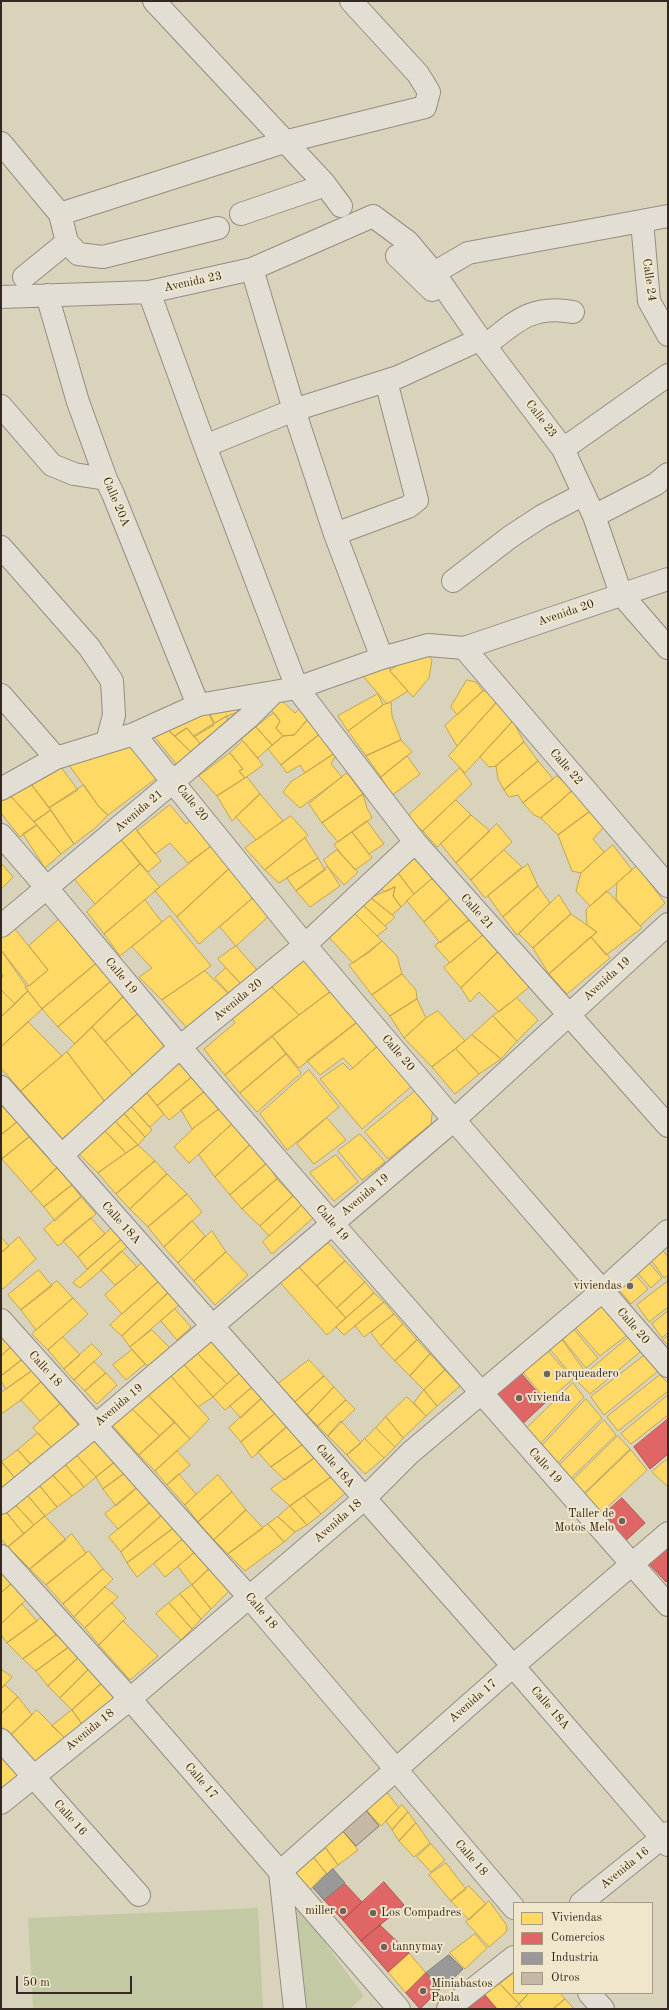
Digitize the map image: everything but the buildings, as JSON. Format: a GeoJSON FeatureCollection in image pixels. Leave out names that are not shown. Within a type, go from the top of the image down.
{"type":"FeatureCollection","features":[{"type":"Feature","properties":{"kind":"street"},"geometry":{"type":"LineString","coordinates":[[154,1],[284,142],[324,183],[341,206]]}},
{"type":"Feature","properties":{"kind":"street"},"geometry":{"type":"LineString","coordinates":[[60,214],[284,142],[425,106],[429,92],[418,74],[350,1]]}},
{"type":"Feature","properties":{"kind":"street"},"geometry":{"type":"LineString","coordinates":[[1,143],[60,214],[67,242],[78,254],[103,257],[218,228]]}},
{"type":"Feature","properties":{"kind":"street"},"geometry":{"type":"LineString","coordinates":[[241,214],[317,188],[324,183]]}},
{"type":"Feature","properties":{"kind":"street","name":"Calle 23"},"geometry":{"type":"LineString","coordinates":[[373,216],[403,249],[434,273],[478,336],[563,449],[594,516],[621,594],[668,648]]}},
{"type":"Feature","properties":{"kind":"street","name":"Avenida 23"},"geometry":{"type":"LineString","coordinates":[[1,297],[149,292],[252,269],[373,216]]}},
{"type":"Feature","properties":{"kind":"street"},"geometry":{"type":"LineString","coordinates":[[434,273],[468,253],[668,216]]}},
{"type":"Feature","properties":{"kind":"street","name":"Calle 24"},"geometry":{"type":"LineString","coordinates":[[642,221],[650,301],[668,335]]}},
{"type":"Feature","properties":{"kind":"street"},"geometry":{"type":"LineString","coordinates":[[24,276],[67,242]]}},
{"type":"Feature","properties":{"kind":"street"},"geometry":{"type":"LineString","coordinates":[[403,249],[459,318],[478,336]]}},
{"type":"Feature","properties":{"kind":"street"},"geometry":{"type":"LineString","coordinates":[[252,269],[294,410],[335,534],[382,658]]}},
{"type":"Feature","properties":{"kind":"street","name":"Calle 21"},"geometry":{"type":"LineString","coordinates":[[149,292],[205,446],[297,688],[415,842],[668,1126]]}},
{"type":"Feature","properties":{"kind":"street","name":"Calle 20A"},"geometry":{"type":"LineString","coordinates":[[48,295],[78,402],[106,479],[198,705]]}},
{"type":"Feature","properties":{"kind":"street"},"geometry":{"type":"LineString","coordinates":[[205,446],[294,410],[386,381],[478,336],[533,313],[556,309],[573,312]]}},
{"type":"Feature","properties":{"kind":"street"},"geometry":{"type":"LineString","coordinates":[[563,449],[668,375]]}},
{"type":"Feature","properties":{"kind":"street"},"geometry":{"type":"LineString","coordinates":[[335,534],[408,507],[416,500],[386,381]]}},
{"type":"Feature","properties":{"kind":"street"},"geometry":{"type":"LineString","coordinates":[[1,406],[52,466],[74,474],[106,479]]}},
{"type":"Feature","properties":{"kind":"street"},"geometry":{"type":"LineString","coordinates":[[594,516],[656,484],[668,474]]}},
{"type":"Feature","properties":{"kind":"street"},"geometry":{"type":"LineString","coordinates":[[452,581],[516,533],[542,516],[584,494]]}},
{"type":"Feature","properties":{"kind":"street"},"geometry":{"type":"LineString","coordinates":[[1,547],[90,646],[112,681],[114,715],[107,742]]}},
{"type":"Feature","properties":{"kind":"street","name":"Avenida 20"},"geometry":{"type":"LineString","coordinates":[[464,648],[668,578]]}},
{"type":"Feature","properties":{"kind":"street"},"geometry":{"type":"LineString","coordinates":[[1,789],[56,758],[134,734],[198,705],[297,688],[382,658],[428,645],[464,648]]}},
{"type":"Feature","properties":{"kind":"street","name":"Calle 22"},"geometry":{"type":"LineString","coordinates":[[464,648],[668,886]]}},
{"type":"Feature","properties":{"kind":"street","name":"Avenida 21"},"geometry":{"type":"LineString","coordinates":[[1,926],[249,717],[274,692]]}},
{"type":"Feature","properties":{"kind":"street"},"geometry":{"type":"LineString","coordinates":[[1,694],[56,758]]}},
{"type":"Feature","properties":{"kind":"street","name":"Calle 20"},"geometry":{"type":"LineString","coordinates":[[134,734],[174,781],[305,945],[454,1120],[668,1366]]}},
{"type":"Feature","properties":{"kind":"street","name":"Calle 19"},"geometry":{"type":"LineString","coordinates":[[1,835],[180,1047],[332,1223],[668,1605]]}},
{"type":"Feature","properties":{"kind":"street","name":"Avenida 20"},"geometry":{"type":"LineString","coordinates":[[61,1156],[180,1047],[305,945],[415,842]]}},
{"type":"Feature","properties":{"kind":"street","name":"Avenida 19"},"geometry":{"type":"LineString","coordinates":[[1,1503],[95,1426],[454,1120],[668,924]]}},
{"type":"Feature","properties":{"kind":"street","name":"Calle 18A"},"geometry":{"type":"LineString","coordinates":[[1,1087],[666,1839]]}},
{"type":"Feature","properties":{"kind":"street","name":"Avenida 18"},"geometry":{"type":"LineString","coordinates":[[1,1803],[130,1699],[364,1499],[410,1453],[602,1291],[668,1232]]}},
{"type":"Feature","properties":{"kind":"street","name":"Calle 18"},"geometry":{"type":"LineString","coordinates":[[1,1320],[249,1597],[513,1907]]}},
{"type":"Feature","properties":{"kind":"street","name":"Avenida 17"},"geometry":{"type":"LineString","coordinates":[[280,1872],[513,1666],[668,1533]]}},
{"type":"Feature","properties":{"kind":"street","name":"Calle 17"},"geometry":{"type":"LineString","coordinates":[[1,1556],[130,1699],[399,2009]]}},
{"type":"Feature","properties":{"kind":"street","name":"Calle 16"},"geometry":{"type":"LineString","coordinates":[[1,1740],[139,1895]]}},
{"type":"Feature","properties":{"kind":"street","name":"Avenida 16"},"geometry":{"type":"LineString","coordinates":[[582,1902],[666,1839]]}},
{"type":"Feature","properties":{"kind":"street"},"geometry":{"type":"LineString","coordinates":[[280,1872],[295,2009]]}},
{"type":"Feature","properties":{"kind":"street"},"geometry":{"type":"LineString","coordinates":[[448,2009],[513,1958]]}},
{"type":"Feature","properties":{"kind":"street"},"geometry":{"type":"LineString","coordinates":[[590,1994],[603,2009]]}},
{"type":"Feature","properties":{"kind":"green space"},"geometry":{"type":"Polygon","coordinates":[[[281,1883],[364,1996],[350,2009],[295,2009],[281,1883]]]}},
{"type":"Feature","properties":{"kind":"green space"},"geometry":{"type":"Polygon","coordinates":[[[258,1908],[263,2009],[33,2009],[28,1918],[258,1908]]]}},
{"type":"Feature","properties":{"kind":"place","name":"viviendas"},"geometry":{"type":"Point","coordinates":[630,1286]}},
{"type":"Feature","properties":{"kind":"place","name":"parqueadero"},"geometry":{"type":"Point","coordinates":[547,1374]}},
{"type":"Feature","properties":{"kind":"place","name":"vivienda"},"geometry":{"type":"Point","coordinates":[519,1398]}},
{"type":"Feature","properties":{"kind":"place","name":"Taller de Motos Melo"},"geometry":{"type":"Point","coordinates":[622,1521]}},
{"type":"Feature","properties":{"kind":"place","name":"miller"},"geometry":{"type":"Point","coordinates":[343,1911]}},
{"type":"Feature","properties":{"kind":"place","name":"Los Compadres"},"geometry":{"type":"Point","coordinates":[373,1913]}},
{"type":"Feature","properties":{"kind":"place","name":"tannymay"},"geometry":{"type":"Point","coordinates":[384,1947]}},
{"type":"Feature","properties":{"kind":"place","name":"Miniabastos Paola"},"geometry":{"type":"Point","coordinates":[423,1991]}}]}
